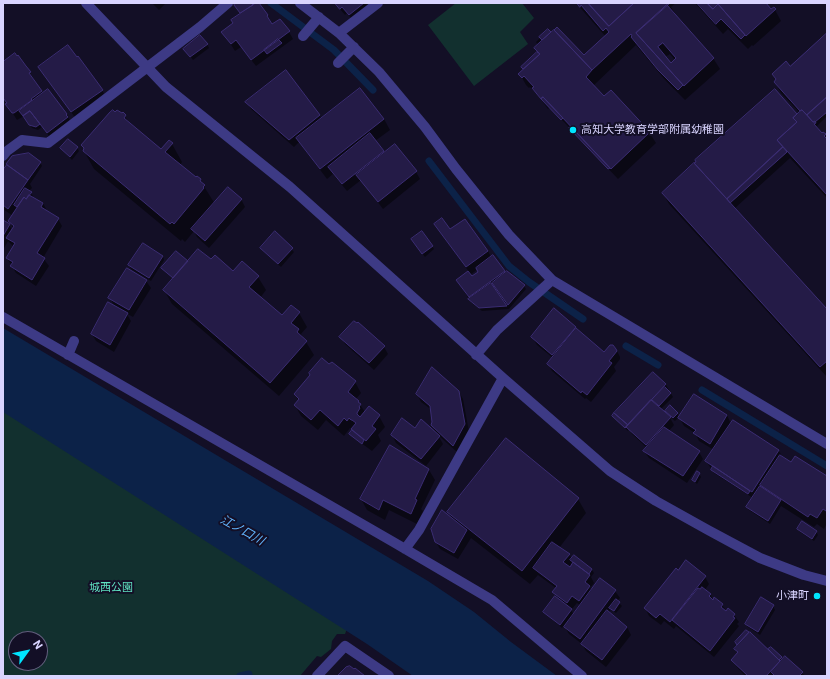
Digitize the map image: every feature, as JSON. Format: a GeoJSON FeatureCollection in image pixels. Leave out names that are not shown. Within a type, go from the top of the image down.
{"type":"FeatureCollection","features":[{"type":"Feature","properties":{"kind":"street"},"geometry":{"type":"LineString","coordinates":[[86,3],[166,87],[290,187],[476,355],[610,471],[656,500],[760,558],[804,575],[827,581]]}},
{"type":"Feature","properties":{"kind":"street"},"geometry":{"type":"LineString","coordinates":[[300,3],[340,33],[350,50],[379,72],[425,127],[456,169],[509,235],[552,280],[827,444]]}},
{"type":"Feature","properties":{"kind":"street"},"geometry":{"type":"LineString","coordinates":[[340,33],[378,3]]}},
{"type":"Feature","properties":{"kind":"street"},"geometry":{"type":"LineString","coordinates":[[3,156],[7,150],[22,140],[48,143],[172,48],[221,6]]}},
{"type":"Feature","properties":{"kind":"street"},"geometry":{"type":"LineString","coordinates":[[303,36],[319,17]]}},
{"type":"Feature","properties":{"kind":"street"},"geometry":{"type":"LineString","coordinates":[[171,36],[172,48]]}},
{"type":"Feature","properties":{"kind":"street"},"geometry":{"type":"LineString","coordinates":[[338,63],[350,50]]}},
{"type":"Feature","properties":{"kind":"street"},"geometry":{"type":"LineString","coordinates":[[476,355],[497,330],[552,280]]}},
{"type":"Feature","properties":{"kind":"street"},"geometry":{"type":"LineString","coordinates":[[3,317],[492,600],[582,676]]}},
{"type":"Feature","properties":{"kind":"street"},"geometry":{"type":"LineString","coordinates":[[68,355],[74,341]]}},
{"type":"Feature","properties":{"kind":"street"},"geometry":{"type":"LineString","coordinates":[[405,549],[418,530],[503,378]]}},
{"type":"Feature","properties":{"kind":"street"},"geometry":{"type":"LineString","coordinates":[[317,676],[344,646],[389,676]]}},
{"type":"Feature","properties":{"kind":"green space"},"geometry":{"type":"Polygon","coordinates":[[[456,3],[522,3],[534,18],[520,32],[528,44],[474,86],[428,25],[456,3]]]}},
{"type":"Feature","properties":{"kind":"green space","name":"城西公園"},"geometry":{"type":"Polygon","coordinates":[[[3,403],[348,626],[345,634],[337,634],[332,641],[331,649],[321,657],[317,656],[300,676],[3,676],[3,403]]]}},
{"type":"Feature","properties":{"kind":"water","name":"江ノ口川"},"geometry":{"type":"Polygon","coordinates":[[[3,328],[428,581],[474,612],[557,676],[413,676],[367,644],[3,412],[3,328]]]}},
{"type":"Feature","properties":{"kind":"building"},"geometry":{"type":"Polygon","coordinates":[[[237,3],[251,3],[253,5],[240,13],[234,5],[237,3]]]}},
{"type":"Feature","properties":{"kind":"building"},"geometry":{"type":"Polygon","coordinates":[[[256,3],[259,3],[268,15],[267,16],[272,24],[280,19],[290,31],[251,60],[236,40],[231,44],[221,32],[233,23],[231,20],[256,3]]]}},
{"type":"Feature","properties":{"kind":"building"},"geometry":{"type":"Polygon","coordinates":[[[335,3],[364,3],[349,15],[342,7],[340,9],[335,3]]]}},
{"type":"Feature","properties":{"kind":"building"},"geometry":{"type":"Polygon","coordinates":[[[577,3],[588,3],[609,26],[634,3],[670,3],[636,33],[683,85],[678,90],[658,70],[631,37],[631,34],[592,70],[554,30],[557,27],[584,55],[609,32],[606,28],[603,31],[581,5],[580,7],[577,3]]]}},
{"type":"Feature","properties":{"kind":"building"},"geometry":{"type":"Polygon","coordinates":[[[588,3],[634,3],[609,26],[588,3]]]}},
{"type":"Feature","properties":{"kind":"building"},"geometry":{"type":"Polygon","coordinates":[[[697,3],[707,3],[713,9],[718,4],[745,35],[741,39],[721,19],[716,24],[697,3]]]}},
{"type":"Feature","properties":{"kind":"building"},"geometry":{"type":"Polygon","coordinates":[[[707,3],[766,3],[771,9],[774,7],[776,9],[746,36],[718,4],[713,9],[707,3]]]}},
{"type":"Feature","properties":{"kind":"building"},"geometry":{"type":"Polygon","coordinates":[[[667,5],[714,58],[684,86],[636,33],[667,5]],[[663,43],[658,47],[671,63],[676,58],[663,43]]]}},
{"type":"Feature","properties":{"kind":"building"},"geometry":{"type":"Polygon","coordinates":[[[548,29],[551,32],[542,40],[539,37],[548,29]]]}},
{"type":"Feature","properties":{"kind":"building"},"geometry":{"type":"Polygon","coordinates":[[[554,30],[592,70],[586,77],[604,96],[611,90],[650,132],[611,169],[543,97],[541,99],[532,88],[534,87],[524,76],[522,78],[518,74],[540,54],[534,48],[554,30]]]}},
{"type":"Feature","properties":{"kind":"building"},"geometry":{"type":"Polygon","coordinates":[[[827,33],[827,97],[807,115],[802,110],[800,111],[774,82],[776,79],[772,74],[786,61],[790,66],[827,33]]]}},
{"type":"Feature","properties":{"kind":"building"},"geometry":{"type":"Polygon","coordinates":[[[200,35],[208,44],[190,57],[183,49],[200,35]]]}},
{"type":"Feature","properties":{"kind":"building"},"geometry":{"type":"Polygon","coordinates":[[[278,39],[282,43],[267,54],[264,50],[278,39]]]}},
{"type":"Feature","properties":{"kind":"building"},"geometry":{"type":"Polygon","coordinates":[[[68,45],[103,90],[71,112],[38,67],[68,45]]]}},
{"type":"Feature","properties":{"kind":"building"},"geometry":{"type":"Polygon","coordinates":[[[537,52],[540,54],[523,69],[521,67],[537,52]]]}},
{"type":"Feature","properties":{"kind":"building"},"geometry":{"type":"Polygon","coordinates":[[[15,53],[31,72],[29,73],[42,91],[31,99],[32,100],[12,113],[5,104],[7,103],[3,98],[3,62],[15,53]]]}},
{"type":"Feature","properties":{"kind":"building"},"geometry":{"type":"Polygon","coordinates":[[[286,70],[320,115],[289,140],[245,102],[286,70]]]}},
{"type":"Feature","properties":{"kind":"building"},"geometry":{"type":"Polygon","coordinates":[[[360,88],[384,119],[320,169],[296,138],[360,88]]]}},
{"type":"Feature","properties":{"kind":"building"},"geometry":{"type":"Polygon","coordinates":[[[48,89],[68,117],[47,133],[30,111],[23,116],[19,111],[48,89]]]}},
{"type":"Feature","properties":{"kind":"building"},"geometry":{"type":"Polygon","coordinates":[[[775,89],[797,114],[793,118],[797,122],[777,140],[783,147],[727,199],[694,163],[696,162],[695,160],[775,89]]]}},
{"type":"Feature","properties":{"kind":"building"},"geometry":{"type":"Polygon","coordinates":[[[543,97],[563,118],[561,120],[541,99],[543,97]]]}},
{"type":"Feature","properties":{"kind":"building"},"geometry":{"type":"Polygon","coordinates":[[[827,97],[827,112],[813,122],[807,115],[827,97]]]}},
{"type":"Feature","properties":{"kind":"building"},"geometry":{"type":"Polygon","coordinates":[[[113,110],[115,112],[117,110],[122,113],[123,112],[126,115],[124,118],[161,149],[169,140],[173,143],[165,152],[196,177],[197,176],[201,179],[200,181],[205,185],[174,224],[172,222],[170,224],[83,151],[84,148],[81,145],[113,110]]]}},
{"type":"Feature","properties":{"kind":"building"},"geometry":{"type":"Polygon","coordinates":[[[802,110],[813,122],[815,121],[816,123],[814,124],[822,133],[823,132],[826,134],[824,136],[827,139],[827,195],[777,140],[797,122],[793,118],[802,110]]]}},
{"type":"Feature","properties":{"kind":"building"},"geometry":{"type":"Polygon","coordinates":[[[30,111],[40,124],[36,127],[29,125],[23,116],[30,111]]]}},
{"type":"Feature","properties":{"kind":"building"},"geometry":{"type":"Polygon","coordinates":[[[571,127],[610,168],[608,169],[569,128],[571,127]]]}},
{"type":"Feature","properties":{"kind":"building"},"geometry":{"type":"Polygon","coordinates":[[[370,133],[384,151],[342,184],[328,167],[370,133]]]}},
{"type":"Feature","properties":{"kind":"building"},"geometry":{"type":"Polygon","coordinates":[[[68,139],[78,147],[70,157],[60,148],[68,139]]]}},
{"type":"Feature","properties":{"kind":"building"},"geometry":{"type":"Polygon","coordinates":[[[395,144],[417,171],[378,202],[356,175],[395,144]]]}},
{"type":"Feature","properties":{"kind":"building"},"geometry":{"type":"Polygon","coordinates":[[[783,147],[787,152],[730,203],[727,199],[783,147]]]}},
{"type":"Feature","properties":{"kind":"building"},"geometry":{"type":"Polygon","coordinates":[[[29,153],[41,162],[28,180],[6,164],[12,156],[29,153]]]}},
{"type":"Feature","properties":{"kind":"building"},"geometry":{"type":"Polygon","coordinates":[[[694,163],[827,309],[827,361],[820,367],[662,193],[694,163]]]}},
{"type":"Feature","properties":{"kind":"building"},"geometry":{"type":"Polygon","coordinates":[[[7,165],[28,180],[8,209],[3,205],[3,170],[7,165]]]}},
{"type":"Feature","properties":{"kind":"building"},"geometry":{"type":"Polygon","coordinates":[[[228,187],[242,199],[205,241],[191,229],[228,187]]]}},
{"type":"Feature","properties":{"kind":"building"},"geometry":{"type":"Polygon","coordinates":[[[25,188],[32,192],[26,199],[24,197],[17,207],[14,205],[25,188]]]}},
{"type":"Feature","properties":{"kind":"building"},"geometry":{"type":"Polygon","coordinates":[[[29,195],[43,203],[41,207],[59,218],[37,253],[45,258],[32,280],[10,266],[13,262],[6,258],[15,243],[6,238],[14,226],[8,221],[24,197],[26,199],[29,195]]]}},
{"type":"Feature","properties":{"kind":"building"},"geometry":{"type":"Polygon","coordinates":[[[442,218],[450,229],[465,219],[488,251],[466,267],[434,224],[442,218]]]}},
{"type":"Feature","properties":{"kind":"building"},"geometry":{"type":"Polygon","coordinates":[[[3,220],[10,224],[3,236],[3,220]]]}},
{"type":"Feature","properties":{"kind":"building"},"geometry":{"type":"Polygon","coordinates":[[[275,231],[293,248],[278,264],[260,248],[275,231]]]}},
{"type":"Feature","properties":{"kind":"building"},"geometry":{"type":"Polygon","coordinates":[[[422,231],[433,246],[422,254],[411,239],[422,231]]]}},
{"type":"Feature","properties":{"kind":"building"},"geometry":{"type":"Polygon","coordinates":[[[143,243],[163,256],[149,278],[128,265],[143,243]]]}},
{"type":"Feature","properties":{"kind":"building"},"geometry":{"type":"Polygon","coordinates":[[[198,249],[211,259],[215,255],[233,271],[242,261],[259,276],[249,287],[282,315],[291,305],[300,312],[291,323],[299,329],[297,332],[307,341],[270,383],[163,290],[198,249]]]}},
{"type":"Feature","properties":{"kind":"building"},"geometry":{"type":"Polygon","coordinates":[[[176,251],[188,261],[173,278],[161,268],[176,251]]]}},
{"type":"Feature","properties":{"kind":"building"},"geometry":{"type":"Polygon","coordinates":[[[493,255],[505,271],[469,297],[456,280],[468,271],[472,276],[478,272],[476,268],[493,255]]]}},
{"type":"Feature","properties":{"kind":"building"},"geometry":{"type":"Polygon","coordinates":[[[127,268],[147,280],[129,310],[108,298],[127,268]]]}},
{"type":"Feature","properties":{"kind":"building"},"geometry":{"type":"Polygon","coordinates":[[[507,271],[525,285],[508,305],[492,283],[507,271]]]}},
{"type":"Feature","properties":{"kind":"building"},"geometry":{"type":"Polygon","coordinates":[[[491,283],[507,306],[479,308],[468,299],[491,283]]]}},
{"type":"Feature","properties":{"kind":"building"},"geometry":{"type":"Polygon","coordinates":[[[108,302],[128,313],[110,345],[91,334],[108,302]]]}},
{"type":"Feature","properties":{"kind":"building"},"geometry":{"type":"Polygon","coordinates":[[[554,308],[576,327],[552,355],[531,337],[554,308]]]}},
{"type":"Feature","properties":{"kind":"building"},"geometry":{"type":"Polygon","coordinates":[[[354,321],[357,323],[358,322],[385,346],[369,363],[339,337],[354,321]]]}},
{"type":"Feature","properties":{"kind":"building"},"geometry":{"type":"Polygon","coordinates":[[[576,328],[604,352],[610,345],[613,345],[617,351],[609,361],[612,363],[587,395],[582,391],[581,393],[547,364],[576,328]]]}},
{"type":"Feature","properties":{"kind":"building"},"geometry":{"type":"Polygon","coordinates":[[[322,358],[329,364],[332,362],[356,381],[348,392],[361,404],[357,413],[360,417],[369,406],[380,415],[372,426],[376,429],[366,441],[351,429],[356,423],[349,418],[347,421],[344,418],[338,426],[320,410],[311,420],[294,405],[299,399],[294,394],[322,358]]]}},
{"type":"Feature","properties":{"kind":"building"},"geometry":{"type":"Polygon","coordinates":[[[432,367],[459,391],[465,424],[453,446],[431,425],[430,406],[416,394],[432,367]]]}},
{"type":"Feature","properties":{"kind":"building"},"geometry":{"type":"Polygon","coordinates":[[[653,372],[666,384],[628,425],[614,413],[653,372]]]}},
{"type":"Feature","properties":{"kind":"building"},"geometry":{"type":"Polygon","coordinates":[[[665,387],[671,393],[659,406],[652,400],[665,387]]]}},
{"type":"Feature","properties":{"kind":"building"},"geometry":{"type":"Polygon","coordinates":[[[694,394],[727,415],[710,444],[693,433],[696,430],[678,418],[694,394]]]}},
{"type":"Feature","properties":{"kind":"building"},"geometry":{"type":"Polygon","coordinates":[[[651,400],[671,417],[646,445],[626,427],[651,400]]]}},
{"type":"Feature","properties":{"kind":"building"},"geometry":{"type":"Polygon","coordinates":[[[670,405],[678,413],[673,418],[665,411],[670,405]]]}},
{"type":"Feature","properties":{"kind":"building"},"geometry":{"type":"Polygon","coordinates":[[[614,413],[628,425],[625,428],[612,416],[614,413]]]}},
{"type":"Feature","properties":{"kind":"building"},"geometry":{"type":"Polygon","coordinates":[[[402,418],[415,428],[421,419],[440,436],[421,459],[391,435],[402,418]]]}},
{"type":"Feature","properties":{"kind":"building"},"geometry":{"type":"Polygon","coordinates":[[[733,420],[779,450],[752,492],[705,461],[733,420]]]}},
{"type":"Feature","properties":{"kind":"building"},"geometry":{"type":"Polygon","coordinates":[[[664,427],[700,451],[683,476],[643,451],[664,427]]]}},
{"type":"Feature","properties":{"kind":"building"},"geometry":{"type":"Polygon","coordinates":[[[352,430],[364,440],[362,444],[349,434],[352,430]]]}},
{"type":"Feature","properties":{"kind":"building"},"geometry":{"type":"Polygon","coordinates":[[[506,438],[579,498],[522,571],[447,512],[506,438]]]}},
{"type":"Feature","properties":{"kind":"building"},"geometry":{"type":"Polygon","coordinates":[[[390,445],[429,469],[415,499],[417,500],[411,514],[383,500],[379,510],[360,499],[390,445]]]}},
{"type":"Feature","properties":{"kind":"building"},"geometry":{"type":"Polygon","coordinates":[[[780,455],[791,462],[795,456],[827,476],[827,509],[826,511],[823,509],[817,518],[810,514],[808,517],[760,485],[780,455]]]}},
{"type":"Feature","properties":{"kind":"building"},"geometry":{"type":"Polygon","coordinates":[[[713,466],[750,491],[748,494],[711,470],[713,466]]]}},
{"type":"Feature","properties":{"kind":"building"},"geometry":{"type":"Polygon","coordinates":[[[697,471],[700,473],[695,482],[692,480],[697,471]]]}},
{"type":"Feature","properties":{"kind":"building"},"geometry":{"type":"Polygon","coordinates":[[[760,486],[781,500],[768,521],[746,507],[760,486]]]}},
{"type":"Feature","properties":{"kind":"building"},"geometry":{"type":"Polygon","coordinates":[[[442,510],[467,530],[454,553],[435,542],[431,529],[442,510]]]}},
{"type":"Feature","properties":{"kind":"building"},"geometry":{"type":"Polygon","coordinates":[[[802,521],[817,531],[812,539],[797,529],[802,521]]]}},
{"type":"Feature","properties":{"kind":"building"},"geometry":{"type":"Polygon","coordinates":[[[552,542],[570,554],[563,562],[570,567],[573,562],[590,575],[585,582],[590,586],[579,601],[572,596],[567,603],[552,592],[557,586],[533,568],[552,542]]]}},
{"type":"Feature","properties":{"kind":"building"},"geometry":{"type":"Polygon","coordinates":[[[574,555],[592,569],[589,574],[570,560],[574,555]]]}},
{"type":"Feature","properties":{"kind":"building"},"geometry":{"type":"Polygon","coordinates":[[[686,560],[706,576],[670,622],[660,614],[656,618],[644,608],[676,568],[678,570],[686,560]]]}},
{"type":"Feature","properties":{"kind":"building"},"geometry":{"type":"Polygon","coordinates":[[[600,578],[616,590],[580,639],[564,627],[600,578]]]}},
{"type":"Feature","properties":{"kind":"building"},"geometry":{"type":"Polygon","coordinates":[[[702,587],[711,594],[709,596],[713,600],[714,597],[723,604],[721,607],[726,611],[728,608],[735,614],[733,617],[735,618],[710,651],[672,620],[698,588],[700,589],[702,587]]]}},
{"type":"Feature","properties":{"kind":"building"},"geometry":{"type":"Polygon","coordinates":[[[555,596],[572,609],[560,625],[543,612],[555,596]]]}},
{"type":"Feature","properties":{"kind":"building"},"geometry":{"type":"Polygon","coordinates":[[[761,597],[774,605],[758,632],[745,624],[761,597]]]}},
{"type":"Feature","properties":{"kind":"building"},"geometry":{"type":"Polygon","coordinates":[[[616,599],[620,602],[614,611],[609,608],[616,599]]]}},
{"type":"Feature","properties":{"kind":"building"},"geometry":{"type":"Polygon","coordinates":[[[607,610],[627,627],[602,660],[581,644],[607,610]]]}},
{"type":"Feature","properties":{"kind":"building"},"geometry":{"type":"Polygon","coordinates":[[[746,630],[749,632],[737,645],[735,642],[746,630]]]}},
{"type":"Feature","properties":{"kind":"building"},"geometry":{"type":"Polygon","coordinates":[[[750,632],[780,661],[766,676],[748,676],[731,660],[738,652],[734,649],[750,632]]]}},
{"type":"Feature","properties":{"kind":"building"},"geometry":{"type":"Polygon","coordinates":[[[771,647],[782,657],[779,660],[768,649],[771,647]]]}},
{"type":"Feature","properties":{"kind":"building"},"geometry":{"type":"Polygon","coordinates":[[[785,656],[803,672],[799,676],[775,676],[771,672],[785,656]]]}},
{"type":"Feature","properties":{"kind":"building"},"geometry":{"type":"Polygon","coordinates":[[[350,666],[365,676],[337,676],[346,667],[350,666]]]}},
{"type":"Feature","properties":{"kind":"waterway"},"geometry":{"type":"LineString","coordinates":[[271,3],[334,50],[373,90]]}},
{"type":"Feature","properties":{"kind":"waterway"},"geometry":{"type":"LineString","coordinates":[[429,161],[509,266],[529,282],[583,319]]}},
{"type":"Feature","properties":{"kind":"waterway"},"geometry":{"type":"LineString","coordinates":[[626,346],[658,365]]}},
{"type":"Feature","properties":{"kind":"waterway"},"geometry":{"type":"LineString","coordinates":[[702,390],[827,466]]}},
{"type":"Feature","properties":{"kind":"waterway"},"geometry":{"type":"LineString","coordinates":[[240,676],[249,674]]}},
{"type":"Feature","properties":{"kind":"place","name":"高知大学教育学部附属幼稚園"},"geometry":{"type":"Point","coordinates":[573,130]}},
{"type":"Feature","properties":{"kind":"place","name":"小津町"},"geometry":{"type":"Point","coordinates":[817,596]}}]}
